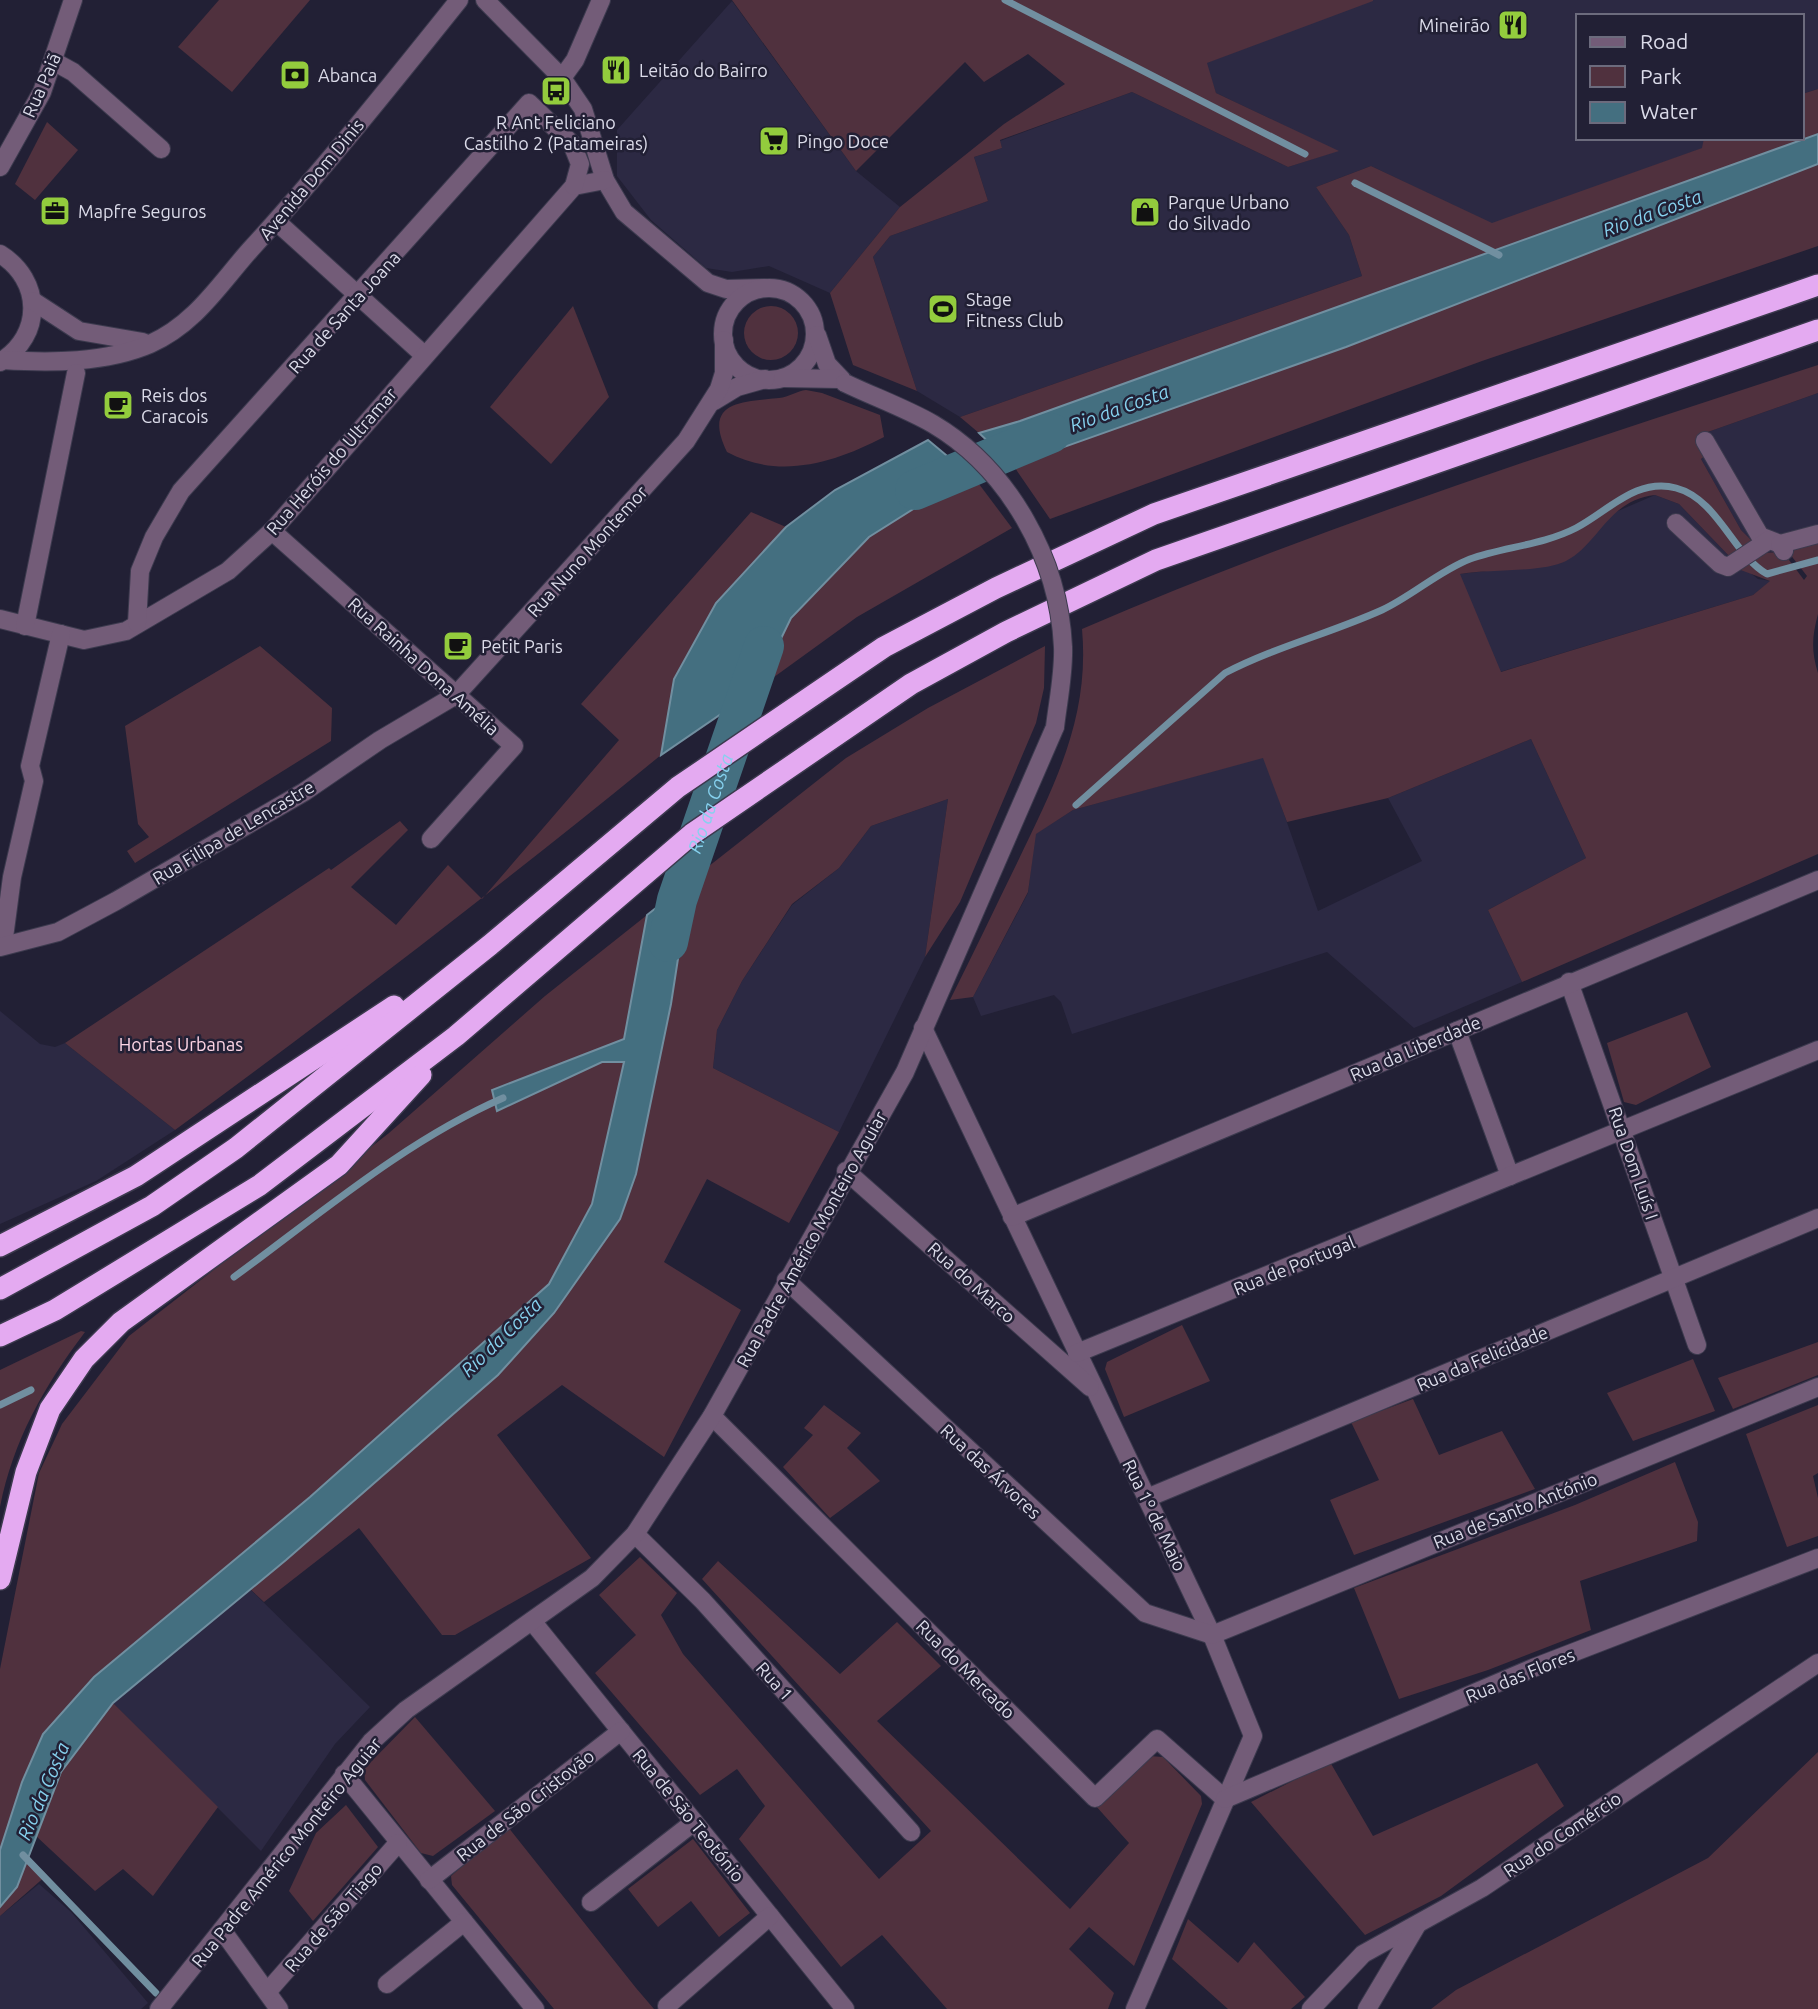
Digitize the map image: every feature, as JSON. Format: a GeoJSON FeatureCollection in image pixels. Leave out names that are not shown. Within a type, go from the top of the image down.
{"type":"FeatureCollection","features":[{"type":"Feature","properties":{"kind":"highway"},"geometry":{"type":"LineString","coordinates":[[0,1289],[152,1206],[236,1148],[493,942],[678,787],[884,647],[996,588],[1154,514],[1818,285]]}},
{"type":"Feature","properties":{"kind":"highway"},"geometry":{"type":"LineString","coordinates":[[0,1336],[55,1310],[260,1185],[456,1036],[692,834],[911,684],[1006,632],[1156,560],[1818,330]]}},
{"type":"Feature","properties":{"kind":"highway"},"geometry":{"type":"LineString","coordinates":[[0,1246],[136,1176],[493,942]]}},
{"type":"Feature","properties":{"kind":"highway"},"geometry":{"type":"LineString","coordinates":[[0,1578],[9,1531],[50,1409],[84,1359],[121,1322],[339,1165],[456,1036]]}},
{"type":"Feature","properties":{"kind":"street","name":"Rua Paiã"},"geometry":{"type":"LineString","coordinates":[[0,167],[42,92],[74,0]]}},
{"type":"Feature","properties":{"kind":"street","name":"Avenida Dom Dinis"},"geometry":{"type":"LineString","coordinates":[[1,361],[75,360],[150,344],[193,318],[277,222],[459,0]]}},
{"type":"Feature","properties":{"kind":"street"},"geometry":{"type":"LineString","coordinates":[[485,0],[562,78],[583,109],[605,180],[624,212],[708,283],[716,297],[734,363],[743,371],[772,379],[789,375],[807,361],[812,351],[815,328]]}},
{"type":"Feature","properties":{"kind":"street"},"geometry":{"type":"LineString","coordinates":[[562,78],[575,60],[601,0]]}},
{"type":"Feature","properties":{"kind":"street"},"geometry":{"type":"LineString","coordinates":[[53,61],[73,72],[161,149]]}},
{"type":"Feature","properties":{"kind":"street","name":"Rua de Santa Joana"},"geometry":{"type":"LineString","coordinates":[[137,622],[140,571],[154,537],[181,491],[359,296],[529,103],[572,144],[580,164],[573,186]]}},
{"type":"Feature","properties":{"kind":"street"},"geometry":{"type":"LineString","coordinates":[[573,186],[605,180]]}},
{"type":"Feature","properties":{"kind":"street","name":"Rua Heróis do Ultramar"},"geometry":{"type":"LineString","coordinates":[[0,619],[84,640],[105,638],[126,631],[137,622],[228,571],[272,531],[573,186]]}},
{"type":"Feature","properties":{"kind":"street"},"geometry":{"type":"LineString","coordinates":[[277,222],[424,355]]}},
{"type":"Feature","properties":{"kind":"street"},"geometry":{"type":"LineString","coordinates":[[0,254],[17,266],[28,282],[33,301],[33,319],[27,335],[17,350],[1,361]]}},
{"type":"Feature","properties":{"kind":"street"},"geometry":{"type":"LineString","coordinates":[[708,283],[726,289],[778,289],[799,298],[807,307],[827,364],[842,381]]}},
{"type":"Feature","properties":{"kind":"street"},"geometry":{"type":"LineString","coordinates":[[724,334],[733,305],[753,291],[765,288]]}},
{"type":"Feature","properties":{"kind":"street"},"geometry":{"type":"LineString","coordinates":[[33,301],[79,331],[150,344]]}},
{"type":"Feature","properties":{"kind":"street","name":"Rua Nuno Montemor"},"geometry":{"type":"LineString","coordinates":[[456,695],[686,440],[712,403],[724,373],[724,334]]}},
{"type":"Feature","properties":{"kind":"street"},"geometry":{"type":"LineString","coordinates":[[25,626],[76,373]]}},
{"type":"Feature","properties":{"kind":"street","name":"Rua Nuno Montemor"},"geometry":{"type":"LineString","coordinates":[[712,403],[737,387],[772,379]]}},
{"type":"Feature","properties":{"kind":"street","name":"Rua Padre Américo Monteiro Aguiar"},"geometry":{"type":"LineString","coordinates":[[159,2009],[371,1742],[406,1710],[592,1578],[635,1534],[712,1416],[846,1171],[905,1072],[1055,727],[1063,649],[1060,619],[1045,562],[1026,520],[1009,494],[964,445],[932,423],[842,381],[772,379]]}},
{"type":"Feature","properties":{"kind":"street"},"geometry":{"type":"LineString","coordinates":[[1705,441],[1760,536],[1773,546]]}},
{"type":"Feature","properties":{"kind":"street"},"geometry":{"type":"LineString","coordinates":[[1676,523],[1720,565],[1728,567],[1773,546],[1818,534]]}},
{"type":"Feature","properties":{"kind":"street","name":"Rua Rainha Dona Amélia"},"geometry":{"type":"LineString","coordinates":[[272,531],[514,746],[431,839]]}},
{"type":"Feature","properties":{"kind":"street"},"geometry":{"type":"LineString","coordinates":[[1,945],[12,877],[34,781],[30,766],[61,634]]}},
{"type":"Feature","properties":{"kind":"street","name":"Rua Filipa de Lencastre"},"geometry":{"type":"LineString","coordinates":[[1,945],[58,932],[116,901],[304,792],[380,740],[456,695]]}},
{"type":"Feature","properties":{"kind":"street","name":"Rua da Liberdade"},"geometry":{"type":"LineString","coordinates":[[1012,1217],[1818,880]]}},
{"type":"Feature","properties":{"kind":"street","name":"Rua Dom Luís I"},"geometry":{"type":"LineString","coordinates":[[1569,982],[1697,1345]]}},
{"type":"Feature","properties":{"kind":"street","name":"Rua 1º de Maio"},"geometry":{"type":"LineString","coordinates":[[923,1028],[1212,1635],[1253,1736],[1135,2009]]}},
{"type":"Feature","properties":{"kind":"street"},"geometry":{"type":"LineString","coordinates":[[1457,1031],[1510,1176]]}},
{"type":"Feature","properties":{"kind":"street","name":"Rua de Portugal"},"geometry":{"type":"LineString","coordinates":[[1077,1353],[1818,1050]]}},
{"type":"Feature","properties":{"kind":"street","name":"Rua do Marco"},"geometry":{"type":"LineString","coordinates":[[846,1171],[1096,1394]]}},
{"type":"Feature","properties":{"kind":"street","name":"Rua da Felicidade"},"geometry":{"type":"LineString","coordinates":[[1147,1497],[1818,1218]]}},
{"type":"Feature","properties":{"kind":"street","name":"Rua das Árvores"},"geometry":{"type":"LineString","coordinates":[[786,1280],[1145,1613],[1212,1635]]}},
{"type":"Feature","properties":{"kind":"street","name":"Rua de Santo António"},"geometry":{"type":"LineString","coordinates":[[1212,1635],[1818,1387]]}},
{"type":"Feature","properties":{"kind":"street","name":"Rua do Mercado"},"geometry":{"type":"LineString","coordinates":[[712,1416],[1095,1798],[1157,1739],[1225,1799]]}},
{"type":"Feature","properties":{"kind":"street","name":"Rua 1"},"geometry":{"type":"LineString","coordinates":[[635,1534],[703,1601],[911,1832]]}},
{"type":"Feature","properties":{"kind":"street","name":"Rua das Flores"},"geometry":{"type":"LineString","coordinates":[[1225,1799],[1533,1668],[1818,1558]]}},
{"type":"Feature","properties":{"kind":"street","name":"Rua de São Teotónio"},"geometry":{"type":"LineString","coordinates":[[532,1621],[845,2009]]}},
{"type":"Feature","properties":{"kind":"street","name":"Rua do Comércio"},"geometry":{"type":"LineString","coordinates":[[1311,2009],[1363,1954],[1482,1888],[1818,1663]]}},
{"type":"Feature","properties":{"kind":"street","name":"Rua de São Cristovão"},"geometry":{"type":"LineString","coordinates":[[429,1880],[621,1731]]}},
{"type":"Feature","properties":{"kind":"street"},"geometry":{"type":"LineString","coordinates":[[344,1774],[536,2009]]}},
{"type":"Feature","properties":{"kind":"street"},"geometry":{"type":"LineString","coordinates":[[591,1902],[694,1822]]}},
{"type":"Feature","properties":{"kind":"street","name":"Rua de São Tiago"},"geometry":{"type":"LineString","coordinates":[[268,1991],[398,1843]]}},
{"type":"Feature","properties":{"kind":"street"},"geometry":{"type":"LineString","coordinates":[[667,2006],[770,1916]]}},
{"type":"Feature","properties":{"kind":"street"},"geometry":{"type":"LineString","coordinates":[[387,1984],[464,1922]]}},
{"type":"Feature","properties":{"kind":"street"},"geometry":{"type":"LineString","coordinates":[[1367,2009],[1417,1924]]}},
{"type":"Feature","properties":{"kind":"street"},"geometry":{"type":"LineString","coordinates":[[222,1930],[279,2009]]}},
{"type":"Feature","properties":{"kind":"shaded area","name":"Parque Urbano do Silvado"},"geometry":{"type":"Polygon","coordinates":[[[1373,0],[1818,0],[1818,89],[1804,93],[1804,14],[1576,14],[1576,140],[1704,140],[1703,148],[1492,224],[1371,166],[1316,187],[1349,235],[1362,276],[960,417],[917,391],[873,257],[890,236],[988,201],[974,157],[1002,148],[1000,141],[1132,92],[1288,167],[1337,151],[1216,93],[1206,63],[1373,0]]]}},
{"type":"Feature","properties":{"kind":"shaded area"},"geometry":{"type":"Polygon","coordinates":[[[732,1],[856,171],[900,207],[830,293],[769,266],[732,272],[706,268],[651,220],[617,176],[617,130],[732,1]]]}},
{"type":"Feature","properties":{"kind":"shaded area"},"geometry":{"type":"Polygon","coordinates":[[[1818,393],[1818,542],[1783,552],[1761,553],[1741,530],[1701,459],[1715,448],[1705,433],[1818,393]]]}},
{"type":"Feature","properties":{"kind":"shaded area"},"geometry":{"type":"Polygon","coordinates":[[[1655,495],[1679,504],[1731,558],[1758,579],[1771,581],[1753,595],[1500,672],[1459,574],[1561,563],[1581,550],[1611,514],[1655,495]]]}},
{"type":"Feature","properties":{"kind":"shaded area"},"geometry":{"type":"Polygon","coordinates":[[[1531,739],[1586,858],[1488,910],[1522,982],[1414,1028],[1327,952],[1072,1034],[1061,1002],[1054,995],[981,1016],[973,997],[1028,893],[1035,834],[1073,810],[1264,757],[1318,911],[1422,861],[1388,798],[1531,739]]]}},
{"type":"Feature","properties":{"kind":"shaded area"},"geometry":{"type":"Polygon","coordinates":[[[948,799],[925,957],[839,1132],[713,1068],[717,1030],[742,981],[792,905],[839,868],[871,826],[948,799]]]}},
{"type":"Feature","properties":{"kind":"shaded area"},"geometry":{"type":"Polygon","coordinates":[[[0,1011],[40,1044],[55,1047],[65,1043],[175,1130],[96,1181],[0,1224],[0,1011]]]}},
{"type":"Feature","properties":{"kind":"shaded area"},"geometry":{"type":"Polygon","coordinates":[[[249,1588],[370,1707],[335,1744],[261,1851],[113,1703],[249,1588]]]}},
{"type":"Feature","properties":{"kind":"shaded area"},"geometry":{"type":"Polygon","coordinates":[[[39,1884],[71,1912],[148,2003],[141,2009],[0,2009],[0,1916],[39,1884]]]}},
{"type":"Feature","properties":{"kind":"green space"},"geometry":{"type":"Polygon","coordinates":[[[219,0],[310,0],[232,92],[178,47],[219,0]]]}},
{"type":"Feature","properties":{"kind":"green space"},"geometry":{"type":"Polygon","coordinates":[[[732,0],[1373,1],[1207,63],[1216,93],[1339,151],[1288,167],[1132,92],[1000,140],[1002,148],[974,157],[988,201],[890,236],[873,257],[917,391],[853,365],[830,293],[900,207],[1004,124],[1065,84],[1028,54],[984,82],[965,62],[856,171],[732,0]]]}},
{"type":"Feature","properties":{"kind":"green space"},"geometry":{"type":"Polygon","coordinates":[[[1818,89],[1818,134],[1804,139],[1804,93],[1818,89]]]}},
{"type":"Feature","properties":{"kind":"green space"},"geometry":{"type":"Polygon","coordinates":[[[47,122],[78,150],[35,200],[15,184],[47,122]]]}},
{"type":"Feature","properties":{"kind":"green space"},"geometry":{"type":"Polygon","coordinates":[[[1704,140],[1801,140],[1020,421],[979,433],[960,417],[1362,276],[1349,235],[1316,187],[1371,166],[1492,223],[1702,148],[1704,140]]]}},
{"type":"Feature","properties":{"kind":"green space"},"geometry":{"type":"Polygon","coordinates":[[[1818,164],[1818,246],[1482,361],[1050,519],[1013,465],[1346,347],[1818,164]]]}},
{"type":"Feature","properties":{"kind":"green space"},"geometry":{"type":"Polygon","coordinates":[[[573,306],[609,397],[551,464],[490,407],[573,306]]]}},
{"type":"Feature","properties":{"kind":"green space"},"geometry":{"type":"Polygon","coordinates":[[[771,306],[790,314],[798,333],[790,352],[771,360],[752,352],[744,333],[752,314],[771,306]]]}},
{"type":"Feature","properties":{"kind":"green space"},"geometry":{"type":"Polygon","coordinates":[[[1818,365],[1818,393],[1705,433],[1715,448],[1701,459],[1741,530],[1754,543],[1731,558],[1679,504],[1655,495],[1626,505],[1566,561],[1543,567],[1460,574],[1501,672],[1753,595],[1770,581],[1738,569],[1761,553],[1783,552],[1804,580],[1807,576],[1786,549],[1818,542],[1818,614],[1813,643],[1818,673],[1818,854],[1522,982],[1488,910],[1586,858],[1531,739],[1388,798],[1287,822],[1263,758],[1073,810],[1036,834],[1028,892],[973,997],[950,1000],[1045,805],[1067,749],[1081,692],[1082,629],[1263,556],[1447,489],[1818,365]]]}},
{"type":"Feature","properties":{"kind":"green space"},"geometry":{"type":"Polygon","coordinates":[[[806,390],[822,393],[880,415],[884,437],[846,454],[806,465],[766,465],[727,452],[719,423],[730,407],[806,390]]]}},
{"type":"Feature","properties":{"kind":"green space"},"geometry":{"type":"Polygon","coordinates":[[[976,480],[1012,528],[857,617],[756,690],[791,618],[869,537],[915,508],[976,480]]]}},
{"type":"Feature","properties":{"kind":"green space"},"geometry":{"type":"Polygon","coordinates":[[[751,512],[786,527],[716,603],[674,679],[661,755],[485,896],[619,740],[581,704],[751,512]]]}},
{"type":"Feature","properties":{"kind":"green space"},"geometry":{"type":"Polygon","coordinates":[[[260,646],[332,708],[331,741],[135,863],[127,851],[149,837],[138,824],[125,726],[260,646]]]}},
{"type":"Feature","properties":{"kind":"green space"},"geometry":{"type":"Polygon","coordinates":[[[1045,646],[1044,688],[1036,723],[960,902],[925,957],[948,799],[871,826],[839,868],[792,904],[742,981],[717,1030],[713,1068],[839,1132],[789,1223],[707,1179],[664,1262],[741,1310],[664,1457],[562,1385],[497,1435],[591,1558],[455,1635],[442,1635],[359,1528],[264,1602],[249,1588],[286,1560],[473,1352],[310,1497],[94,1677],[43,1734],[22,1782],[0,1850],[0,1669],[39,1473],[62,1424],[129,1336],[389,1133],[545,996],[647,915],[624,1039],[492,1090],[498,1111],[602,1062],[624,1062],[592,1204],[549,1284],[636,1174],[671,1004],[690,881],[846,758],[928,708],[1045,646]]]}},
{"type":"Feature","properties":{"kind":"green space","name":"Hortas Urbanas"},"geometry":{"type":"Polygon","coordinates":[[[400,821],[408,830],[351,887],[396,925],[448,865],[481,898],[175,1130],[65,1043],[329,868],[331,870],[400,821]]]}},
{"type":"Feature","properties":{"kind":"green space"},"geometry":{"type":"Polygon","coordinates":[[[1687,1012],[1711,1067],[1636,1105],[1624,1102],[1607,1043],[1687,1012]]]}},
{"type":"Feature","properties":{"kind":"green space"},"geometry":{"type":"Polygon","coordinates":[[[1182,1325],[1210,1381],[1124,1417],[1105,1369],[1107,1362],[1182,1325]]]}},
{"type":"Feature","properties":{"kind":"green space"},"geometry":{"type":"Polygon","coordinates":[[[81,1331],[85,1332],[56,1373],[32,1415],[13,1459],[0,1507],[0,1370],[81,1331]]]}},
{"type":"Feature","properties":{"kind":"green space"},"geometry":{"type":"Polygon","coordinates":[[[1818,1342],[1818,1375],[1733,1409],[1718,1378],[1818,1342]]]}},
{"type":"Feature","properties":{"kind":"green space"},"geometry":{"type":"Polygon","coordinates":[[[1693,1359],[1715,1411],[1633,1441],[1607,1393],[1693,1359]]]}},
{"type":"Feature","properties":{"kind":"green space"},"geometry":{"type":"Polygon","coordinates":[[[1413,1399],[1439,1455],[1502,1431],[1535,1489],[1354,1555],[1330,1500],[1379,1480],[1351,1422],[1413,1399]]]}},
{"type":"Feature","properties":{"kind":"green space"},"geometry":{"type":"Polygon","coordinates":[[[824,1405],[861,1433],[847,1448],[880,1481],[830,1518],[783,1467],[813,1435],[804,1428],[824,1405]]]}},
{"type":"Feature","properties":{"kind":"green space"},"geometry":{"type":"Polygon","coordinates":[[[1818,1405],[1818,1473],[1813,1476],[1818,1498],[1818,1536],[1787,1547],[1746,1434],[1818,1405]]]}},
{"type":"Feature","properties":{"kind":"green space"},"geometry":{"type":"Polygon","coordinates":[[[1675,1462],[1698,1522],[1697,1541],[1580,1581],[1591,1630],[1488,1670],[1399,1699],[1354,1588],[1575,1505],[1675,1462]]]}},
{"type":"Feature","properties":{"kind":"green space"},"geometry":{"type":"Polygon","coordinates":[[[640,1557],[677,1593],[661,1615],[683,1654],[879,1879],[931,1831],[702,1579],[718,1561],[840,1674],[897,1622],[941,1666],[877,1721],[1070,1909],[1129,1843],[1095,1805],[1149,1756],[1163,1757],[1201,1796],[1202,1804],[1134,1966],[1089,1927],[1069,1949],[1114,1993],[1108,2009],[947,2009],[882,1935],[841,1967],[739,1839],[765,1806],[737,1769],[700,1795],[595,1673],[636,1635],[599,1595],[640,1557]]]}},
{"type":"Feature","properties":{"kind":"green space"},"geometry":{"type":"Polygon","coordinates":[[[113,1703],[218,1807],[153,1896],[123,1869],[95,1891],[36,1836],[61,1772],[113,1703]]]}},
{"type":"Feature","properties":{"kind":"green space"},"geometry":{"type":"Polygon","coordinates":[[[415,1717],[495,1811],[433,1856],[421,1853],[365,1780],[364,1769],[415,1717]]]}},
{"type":"Feature","properties":{"kind":"green space"},"geometry":{"type":"Polygon","coordinates":[[[1818,1752],[1818,2009],[1431,2009],[1456,1990],[1708,1858],[1818,1752]]]}},
{"type":"Feature","properties":{"kind":"green space"},"geometry":{"type":"Polygon","coordinates":[[[1330,1762],[1373,1836],[1537,1763],[1564,1806],[1441,1896],[1365,1935],[1251,1802],[1330,1762]]]}},
{"type":"Feature","properties":{"kind":"green space"},"geometry":{"type":"Polygon","coordinates":[[[346,1805],[378,1847],[313,1921],[289,1891],[316,1833],[346,1805]]]}},
{"type":"Feature","properties":{"kind":"green space"},"geometry":{"type":"Polygon","coordinates":[[[508,1827],[654,2009],[554,2009],[452,1885],[451,1876],[508,1827]]]}},
{"type":"Feature","properties":{"kind":"green space"},"geometry":{"type":"Polygon","coordinates":[[[693,1839],[750,1913],[719,1937],[691,1901],[658,1927],[628,1889],[693,1839]]]}},
{"type":"Feature","properties":{"kind":"green space"},"geometry":{"type":"Polygon","coordinates":[[[29,1857],[47,1875],[0,1916],[0,1907],[17,1887],[29,1857]]]}},
{"type":"Feature","properties":{"kind":"green space"},"geometry":{"type":"Polygon","coordinates":[[[1188,1919],[1238,1963],[1254,1942],[1305,1997],[1291,2009],[1228,2009],[1172,1959],[1188,1919]]]}},
{"type":"Feature","properties":{"kind":"water"},"geometry":{"type":"Polygon","coordinates":[[[1818,134],[1818,164],[1346,347],[1013,465],[979,433],[1020,421],[1818,134]]]}},
{"type":"Feature","properties":{"kind":"water"},"geometry":{"type":"Polygon","coordinates":[[[928,440],[976,480],[915,508],[869,537],[791,618],[756,690],[661,755],[674,679],[716,603],[786,527],[835,490],[928,440]]]}},
{"type":"Feature","properties":{"kind":"water"},"geometry":{"type":"Polygon","coordinates":[[[690,881],[671,1004],[636,1174],[620,1219],[554,1313],[498,1375],[286,1560],[113,1703],[61,1772],[17,1887],[0,1907],[0,1850],[22,1782],[43,1734],[94,1677],[310,1497],[549,1284],[592,1204],[624,1062],[602,1062],[497,1111],[492,1090],[624,1039],[647,915],[690,881]]]}},
{"type":"Feature","properties":{"kind":"waterway"},"geometry":{"type":"LineString","coordinates":[[1005,0],[1305,154]]}},
{"type":"Feature","properties":{"kind":"waterway"},"geometry":{"type":"LineString","coordinates":[[1355,183],[1499,255]]}},
{"type":"Feature","properties":{"kind":"waterway","name":"Rio da Costa"},"geometry":{"type":"LineString","coordinates":[[915,490],[1051,433]]}},
{"type":"Feature","properties":{"kind":"waterway"},"geometry":{"type":"LineString","coordinates":[[1076,805],[1225,673],[1263,655],[1382,610],[1470,559],[1563,534],[1623,498],[1648,487],[1676,488],[1691,494],[1715,515],[1755,566],[1767,574],[1818,560]]}},
{"type":"Feature","properties":{"kind":"waterway","name":"Rio da Costa"},"geometry":{"type":"LineString","coordinates":[[668,942],[677,900],[764,646]]}},
{"type":"Feature","properties":{"kind":"waterway"},"geometry":{"type":"LineString","coordinates":[[234,1277],[397,1157],[467,1115],[503,1098]]}},
{"type":"Feature","properties":{"kind":"waterway"},"geometry":{"type":"LineString","coordinates":[[0,1405],[31,1390]]}},
{"type":"Feature","properties":{"kind":"waterway"},"geometry":{"type":"LineString","coordinates":[[23,1855],[156,1993]]}},
{"type":"Feature","properties":{"kind":"place","name":"Mineirão"},"geometry":{"type":"Point","coordinates":[1513,25]}},
{"type":"Feature","properties":{"kind":"place","name":"Leitão do Bairro"},"geometry":{"type":"Point","coordinates":[616,70]}},
{"type":"Feature","properties":{"kind":"place","name":"Abanca"},"geometry":{"type":"Point","coordinates":[295,75]}},
{"type":"Feature","properties":{"kind":"place","name":"R Ant Feliciano Castilho 2 (Patameiras)"},"geometry":{"type":"Point","coordinates":[556,91]}},
{"type":"Feature","properties":{"kind":"place","name":"Pingo Doce"},"geometry":{"type":"Point","coordinates":[774,141]}},
{"type":"Feature","properties":{"kind":"place","name":"Mapfre Seguros"},"geometry":{"type":"Point","coordinates":[55,211]}},
{"type":"Feature","properties":{"kind":"place","name":"Parque Urbano do Silvado"},"geometry":{"type":"Point","coordinates":[1145,212]}},
{"type":"Feature","properties":{"kind":"place","name":"Stage Fitness Club"},"geometry":{"type":"Point","coordinates":[943,309]}},
{"type":"Feature","properties":{"kind":"place","name":"Reis dos Caracois"},"geometry":{"type":"Point","coordinates":[118,405]}},
{"type":"Feature","properties":{"kind":"place","name":"Petit Paris"},"geometry":{"type":"Point","coordinates":[458,646]}}]}
